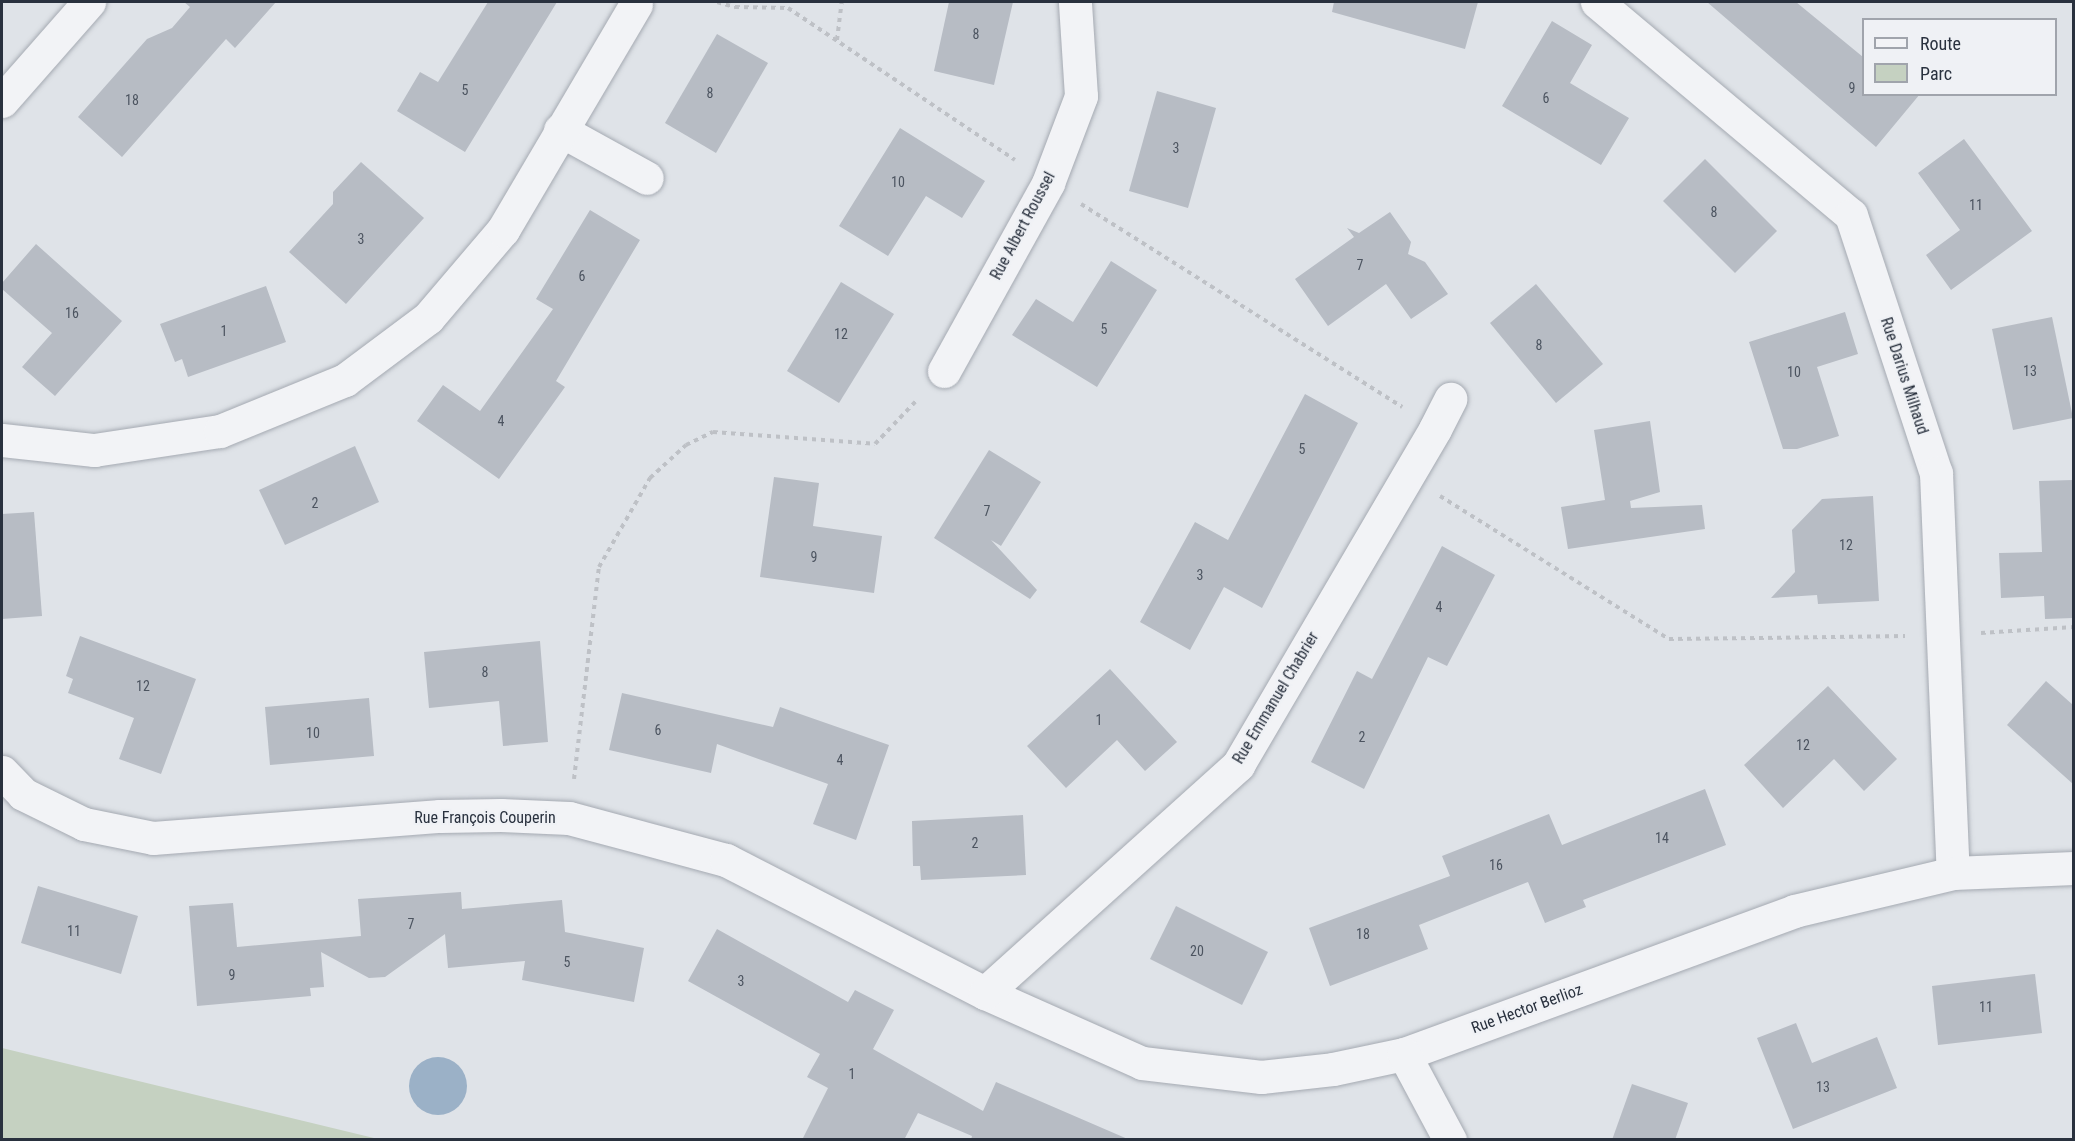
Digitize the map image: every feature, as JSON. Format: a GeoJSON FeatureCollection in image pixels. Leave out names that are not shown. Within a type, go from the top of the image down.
{"type":"FeatureCollection","features":[{"type":"Feature","properties":{"kind":"street"},"geometry":{"type":"LineString","coordinates":[[2,101],[89,2]]}},
{"type":"Feature","properties":{"kind":"street","name":"Rue Albert Roussel"},"geometry":{"type":"LineString","coordinates":[[944,371],[1048,183],[1081,96],[1075,2]]}},
{"type":"Feature","properties":{"kind":"street","name":"Rue Darius Milhaud"},"geometry":{"type":"LineString","coordinates":[[1597,2],[1851,215],[1936,473],[1953,873]]}},
{"type":"Feature","properties":{"kind":"street"},"geometry":{"type":"LineString","coordinates":[[2,440],[94,450],[220,431],[345,380],[428,318],[503,230],[636,4]]}},
{"type":"Feature","properties":{"kind":"street"},"geometry":{"type":"LineString","coordinates":[[560,130],[647,178]]}},
{"type":"Feature","properties":{"kind":"street","name":"Rue Emmanuel Chabrier"},"geometry":{"type":"LineString","coordinates":[[985,993],[1238,765],[1408,476],[1450,399]]}},
{"type":"Feature","properties":{"kind":"street","name":"Rue François Couperin"},"geometry":{"type":"LineString","coordinates":[[2,772],[23,794],[84,824],[153,838],[440,816],[501,815],[569,818],[726,860],[985,993]]}},
{"type":"Feature","properties":{"kind":"street","name":"Rue Hector Berlioz"},"geometry":{"type":"LineString","coordinates":[[985,993],[1142,1063],[1262,1077],[1334,1069],[1404,1054],[1794,911],[1953,873],[2073,868]]}},
{"type":"Feature","properties":{"kind":"street"},"geometry":{"type":"LineString","coordinates":[[1404,1054],[1450,1140]]}},
{"type":"Feature","properties":{"kind":"path"},"geometry":{"type":"LineString","coordinates":[[837,40],[842,2]]}},
{"type":"Feature","properties":{"kind":"path"},"geometry":{"type":"LineString","coordinates":[[569,818],[598,567],[650,478],[686,445],[713,432],[875,444],[944,371]]}},
{"type":"Feature","properties":{"kind":"path"},"geometry":{"type":"LineString","coordinates":[[1408,476],[1670,639],[1943,635],[2073,627]]}},
{"type":"Feature","properties":{"kind":"green space"},"geometry":{"type":"Polygon","coordinates":[[[2,1048],[378,1139],[2,1139],[2,1048]]]}},
{"type":"Feature","properties":{"kind":"water"},"geometry":{"type":"Polygon","coordinates":[[[438,1057],[449,1059],[459,1065],[465,1075],[467,1086],[465,1097],[459,1107],[449,1113],[438,1115],[427,1113],[417,1107],[411,1097],[409,1086],[411,1075],[417,1065],[427,1059],[438,1057]]]}},
{"type":"Feature","properties":{"kind":"building"},"geometry":{"type":"Polygon","coordinates":[[[184,2],[276,2],[235,48],[226,39],[122,157],[78,117],[147,39],[172,28],[190,7],[184,2]]]}},
{"type":"Feature","properties":{"kind":"building"},"geometry":{"type":"Polygon","coordinates":[[[488,2],[557,2],[465,152],[397,111],[420,72],[438,82],[488,2]]]}},
{"type":"Feature","properties":{"kind":"building"},"geometry":{"type":"Polygon","coordinates":[[[949,2],[1013,2],[994,85],[934,71],[949,2]]]}},
{"type":"Feature","properties":{"kind":"building"},"geometry":{"type":"Polygon","coordinates":[[[1334,2],[1478,2],[1465,49],[1332,12],[1334,2]]]}},
{"type":"Feature","properties":{"kind":"building"},"geometry":{"type":"Polygon","coordinates":[[[1707,2],[1796,2],[1862,56],[1862,96],[1918,96],[1876,147],[1707,2]]]}},
{"type":"Feature","properties":{"kind":"building"},"geometry":{"type":"Polygon","coordinates":[[[1552,21],[1592,45],[1570,83],[1629,118],[1601,165],[1502,106],[1552,21]]]}},
{"type":"Feature","properties":{"kind":"building"},"geometry":{"type":"Polygon","coordinates":[[[717,34],[768,63],[716,153],[665,123],[717,34]]]}},
{"type":"Feature","properties":{"kind":"building"},"geometry":{"type":"Polygon","coordinates":[[[1157,91],[1216,108],[1188,208],[1129,191],[1157,91]]]}},
{"type":"Feature","properties":{"kind":"building"},"geometry":{"type":"Polygon","coordinates":[[[900,128],[985,181],[962,218],[926,196],[888,256],[839,226],[900,128]]]}},
{"type":"Feature","properties":{"kind":"building"},"geometry":{"type":"Polygon","coordinates":[[[1964,139],[2032,231],[1951,290],[1926,255],[1960,230],[1918,173],[1964,139]]]}},
{"type":"Feature","properties":{"kind":"building"},"geometry":{"type":"Polygon","coordinates":[[[1705,159],[1777,231],[1735,273],[1663,201],[1705,159]]]}},
{"type":"Feature","properties":{"kind":"building"},"geometry":{"type":"Polygon","coordinates":[[[361,162],[424,218],[346,304],[289,252],[333,204],[333,192],[361,162]]]}},
{"type":"Feature","properties":{"kind":"building"},"geometry":{"type":"Polygon","coordinates":[[[590,210],[640,240],[556,381],[565,387],[499,479],[417,421],[443,385],[480,411],[553,309],[536,299],[590,210]]]}},
{"type":"Feature","properties":{"kind":"building"},"geometry":{"type":"Polygon","coordinates":[[[1390,212],[1411,242],[1408,254],[1425,262],[1448,294],[1411,319],[1386,284],[1328,326],[1295,279],[1354,237],[1347,228],[1359,233],[1390,212]]]}},
{"type":"Feature","properties":{"kind":"building"},"geometry":{"type":"Polygon","coordinates":[[[36,244],[122,321],[55,396],[22,367],[52,333],[2,289],[2,283],[36,244]]]}},
{"type":"Feature","properties":{"kind":"building"},"geometry":{"type":"Polygon","coordinates":[[[1111,261],[1157,290],[1097,387],[1012,335],[1036,299],[1073,322],[1111,261]]]}},
{"type":"Feature","properties":{"kind":"building"},"geometry":{"type":"Polygon","coordinates":[[[841,282],[894,314],[839,403],[787,371],[841,282]]]}},
{"type":"Feature","properties":{"kind":"building"},"geometry":{"type":"Polygon","coordinates":[[[1536,284],[1603,364],[1556,403],[1490,323],[1536,284]]]}},
{"type":"Feature","properties":{"kind":"building"},"geometry":{"type":"Polygon","coordinates":[[[266,286],[286,342],[188,377],[182,359],[175,362],[160,324],[266,286]]]}},
{"type":"Feature","properties":{"kind":"building"},"geometry":{"type":"Polygon","coordinates":[[[1845,312],[1858,354],[1817,367],[1839,436],[1797,449],[1783,449],[1749,342],[1845,312]]]}},
{"type":"Feature","properties":{"kind":"building"},"geometry":{"type":"Polygon","coordinates":[[[2052,317],[2073,418],[2013,430],[1992,329],[2052,317]]]}},
{"type":"Feature","properties":{"kind":"building"},"geometry":{"type":"Polygon","coordinates":[[[1305,394],[1358,423],[1262,608],[1224,587],[1190,650],[1140,622],[1195,522],[1228,540],[1305,394]]]}},
{"type":"Feature","properties":{"kind":"building"},"geometry":{"type":"Polygon","coordinates":[[[1650,421],[1660,492],[1630,501],[1631,508],[1702,505],[1705,529],[1568,549],[1561,507],[1605,500],[1594,430],[1650,421]]]}},
{"type":"Feature","properties":{"kind":"building"},"geometry":{"type":"Polygon","coordinates":[[[355,446],[379,502],[285,545],[259,490],[355,446]]]}},
{"type":"Feature","properties":{"kind":"building"},"geometry":{"type":"Polygon","coordinates":[[[989,450],[1041,482],[1001,546],[991,540],[1037,590],[1030,599],[934,538],[989,450]]]}},
{"type":"Feature","properties":{"kind":"building"},"geometry":{"type":"Polygon","coordinates":[[[774,477],[819,483],[813,526],[882,536],[874,593],[760,577],[774,477]]]}},
{"type":"Feature","properties":{"kind":"building"},"geometry":{"type":"Polygon","coordinates":[[[2073,480],[2073,618],[2045,619],[2044,596],[2001,598],[1999,553],[2042,552],[2039,481],[2073,480]]]}},
{"type":"Feature","properties":{"kind":"building"},"geometry":{"type":"Polygon","coordinates":[[[1873,496],[1879,601],[1818,604],[1817,595],[1771,598],[1795,572],[1792,530],[1822,499],[1873,496]]]}},
{"type":"Feature","properties":{"kind":"building"},"geometry":{"type":"Polygon","coordinates":[[[34,512],[42,616],[2,619],[2,514],[34,512]]]}},
{"type":"Feature","properties":{"kind":"building"},"geometry":{"type":"Polygon","coordinates":[[[1442,546],[1495,575],[1447,666],[1428,657],[1364,789],[1311,762],[1357,671],[1372,679],[1442,546]]]}},
{"type":"Feature","properties":{"kind":"building"},"geometry":{"type":"Polygon","coordinates":[[[80,636],[196,679],[161,774],[119,759],[134,718],[68,693],[73,679],[66,676],[80,636]]]}},
{"type":"Feature","properties":{"kind":"building"},"geometry":{"type":"Polygon","coordinates":[[[540,641],[548,742],[503,746],[499,701],[429,708],[424,652],[540,641]]]}},
{"type":"Feature","properties":{"kind":"building"},"geometry":{"type":"Polygon","coordinates":[[[1110,669],[1177,742],[1145,771],[1117,740],[1066,788],[1027,746],[1110,669]]]}},
{"type":"Feature","properties":{"kind":"building"},"geometry":{"type":"Polygon","coordinates":[[[2046,681],[2073,705],[2073,784],[2007,725],[2046,681]]]}},
{"type":"Feature","properties":{"kind":"building"},"geometry":{"type":"Polygon","coordinates":[[[1828,686],[1897,759],[1864,791],[1834,759],[1783,808],[1744,765],[1828,686]]]}},
{"type":"Feature","properties":{"kind":"building"},"geometry":{"type":"Polygon","coordinates":[[[622,693],[773,727],[780,707],[889,745],[856,840],[813,824],[828,784],[717,744],[711,773],[609,750],[622,693]]]}},
{"type":"Feature","properties":{"kind":"building"},"geometry":{"type":"Polygon","coordinates":[[[369,698],[374,756],[270,765],[265,707],[369,698]]]}},
{"type":"Feature","properties":{"kind":"building"},"geometry":{"type":"Polygon","coordinates":[[[1705,789],[1726,845],[1583,900],[1586,907],[1545,923],[1528,882],[1419,925],[1428,949],[1330,986],[1309,928],[1450,876],[1442,856],[1549,814],[1562,845],[1705,789]]]}},
{"type":"Feature","properties":{"kind":"building"},"geometry":{"type":"Polygon","coordinates":[[[1023,815],[1026,875],[921,880],[920,866],[913,866],[912,821],[1023,815]]]}},
{"type":"Feature","properties":{"kind":"building"},"geometry":{"type":"Polygon","coordinates":[[[38,886],[138,916],[121,974],[21,943],[38,886]]]}},
{"type":"Feature","properties":{"kind":"building"},"geometry":{"type":"Polygon","coordinates":[[[461,892],[462,909],[562,900],[565,932],[644,948],[634,1002],[522,980],[525,961],[448,968],[445,934],[385,977],[369,978],[321,952],[324,987],[310,988],[311,996],[197,1006],[189,906],[233,903],[237,947],[361,936],[358,899],[461,892]]]}},
{"type":"Feature","properties":{"kind":"building"},"geometry":{"type":"Polygon","coordinates":[[[1176,906],[1268,952],[1242,1005],[1150,959],[1176,906]]]}},
{"type":"Feature","properties":{"kind":"building"},"geometry":{"type":"Polygon","coordinates":[[[717,929],[848,1002],[855,990],[894,1010],[873,1049],[983,1111],[996,1082],[1130,1140],[971,1140],[972,1136],[918,1113],[904,1140],[802,1140],[828,1088],[807,1077],[820,1054],[688,981],[717,929]]]}},
{"type":"Feature","properties":{"kind":"building"},"geometry":{"type":"Polygon","coordinates":[[[2035,974],[2042,1033],[1938,1045],[1932,986],[2035,974]]]}},
{"type":"Feature","properties":{"kind":"building"},"geometry":{"type":"Polygon","coordinates":[[[1796,1023],[1812,1063],[1877,1037],[1897,1088],[1793,1129],[1757,1038],[1796,1023]]]}},
{"type":"Feature","properties":{"kind":"building"},"geometry":{"type":"Polygon","coordinates":[[[1632,1084],[1688,1103],[1675,1140],[1612,1140],[1632,1084]]]}}]}
